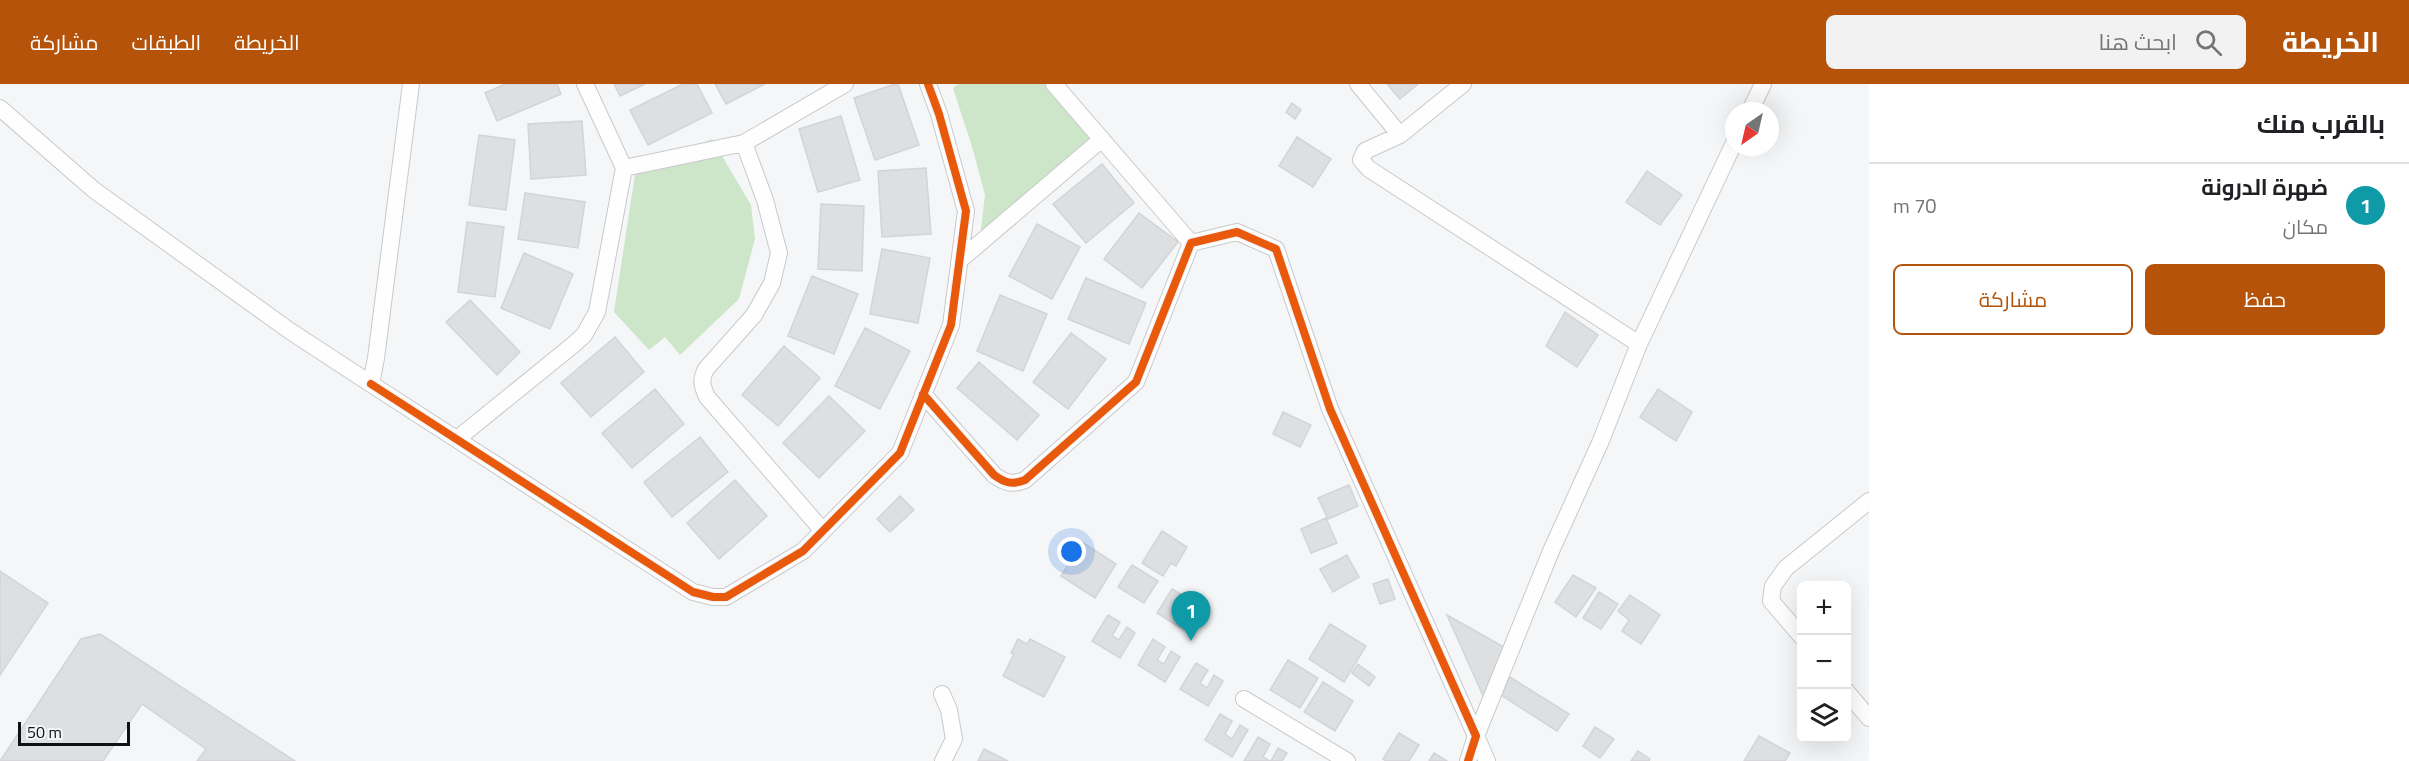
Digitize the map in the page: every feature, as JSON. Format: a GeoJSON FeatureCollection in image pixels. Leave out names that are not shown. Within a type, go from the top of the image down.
{"type":"FeatureCollection","features":[{"type":"Feature","properties":{"kind":"street"},"geometry":{"type":"LineString","coordinates":[[371,384],[411,84]]}},
{"type":"Feature","properties":{"kind":"street"},"geometry":{"type":"LineString","coordinates":[[458,439],[573,345],[591,325],[597,312],[624,168],[585,84]]}},
{"type":"Feature","properties":{"kind":"street"},"geometry":{"type":"LineString","coordinates":[[624,168],[744,143],[845,84]]}},
{"type":"Feature","properties":{"kind":"street"},"geometry":{"type":"LineString","coordinates":[[1054,84],[1191,243]]}},
{"type":"Feature","properties":{"kind":"street"},"geometry":{"type":"LineString","coordinates":[[1358,84],[1400,135]]}},
{"type":"Feature","properties":{"kind":"street"},"geometry":{"type":"LineString","coordinates":[[1463,84],[1400,135],[1365,151],[1361,160],[1369,169],[1639,344]]}},
{"type":"Feature","properties":{"kind":"street"},"geometry":{"type":"LineString","coordinates":[[1754,102],[1763,84]]}},
{"type":"Feature","properties":{"kind":"street"},"geometry":{"type":"LineString","coordinates":[[0,108],[94,190],[290,332],[693,592],[713,597],[726,597],[803,551],[900,453],[951,325],[966,211],[933,86]]}},
{"type":"Feature","properties":{"kind":"street"},"geometry":{"type":"LineString","coordinates":[[960,260],[1102,139]]}},
{"type":"Feature","properties":{"kind":"street"},"geometry":{"type":"LineString","coordinates":[[744,143],[765,200],[778,253],[772,283],[754,315],[706,369],[702,377],[702,385],[707,397],[823,531]]}},
{"type":"Feature","properties":{"kind":"street"},"geometry":{"type":"LineString","coordinates":[[1468,761],[1551,551],[1600,443],[1639,344],[1728,156]]}},
{"type":"Feature","properties":{"kind":"street"},"geometry":{"type":"LineString","coordinates":[[1191,243],[1237,232],[1276,249],[1330,409],[1487,761]]}},
{"type":"Feature","properties":{"kind":"street"},"geometry":{"type":"LineString","coordinates":[[923,394],[994,475],[1005,482],[1016,484],[1025,480],[1136,382],[1191,243]]}},
{"type":"Feature","properties":{"kind":"street"},"geometry":{"type":"LineString","coordinates":[[1800,635],[1772,601],[1773,586],[1786,568],[1869,501]]}},
{"type":"Feature","properties":{"kind":"street"},"geometry":{"type":"LineString","coordinates":[[942,694],[949,710],[954,739],[943,761]]}},
{"type":"Feature","properties":{"kind":"street"},"geometry":{"type":"LineString","coordinates":[[1851,697],[1869,718]]}},
{"type":"Feature","properties":{"kind":"street"},"geometry":{"type":"LineString","coordinates":[[1244,699],[1347,761]]}},
{"type":"Feature","properties":{"kind":"green space"},"geometry":{"type":"Polygon","coordinates":[[[958,84],[1055,84],[1094,130],[1089,142],[980,237],[985,195],[953,88],[958,84]]]}},
{"type":"Feature","properties":{"kind":"green space"},"geometry":{"type":"Polygon","coordinates":[[[712,139],[751,205],[755,239],[739,299],[680,355],[665,337],[649,350],[614,312],[635,174],[712,139]]]}},
{"type":"Feature","properties":{"kind":"building"},"geometry":{"type":"Polygon","coordinates":[[[505,84],[557,84],[561,94],[497,121],[485,93],[505,84]]]}},
{"type":"Feature","properties":{"kind":"building"},"geometry":{"type":"Polygon","coordinates":[[[614,84],[645,84],[620,96],[614,84]]]}},
{"type":"Feature","properties":{"kind":"building"},"geometry":{"type":"Polygon","coordinates":[[[683,84],[697,84],[712,113],[648,145],[630,110],[683,84]]]}},
{"type":"Feature","properties":{"kind":"building"},"geometry":{"type":"Polygon","coordinates":[[[715,84],[765,84],[726,104],[715,84]]]}},
{"type":"Feature","properties":{"kind":"building"},"geometry":{"type":"Polygon","coordinates":[[[898,84],[919,145],[875,160],[854,98],[898,84]]]}},
{"type":"Feature","properties":{"kind":"building"},"geometry":{"type":"Polygon","coordinates":[[[1387,84],[1418,84],[1400,99],[1387,84]]]}},
{"type":"Feature","properties":{"kind":"building"},"geometry":{"type":"Polygon","coordinates":[[[1292,103],[1301,110],[1295,119],[1286,112],[1292,103]]]}},
{"type":"Feature","properties":{"kind":"building"},"geometry":{"type":"Polygon","coordinates":[[[841,116],[860,180],[818,192],[799,129],[841,116]]]}},
{"type":"Feature","properties":{"kind":"building"},"geometry":{"type":"Polygon","coordinates":[[[582,121],[586,175],[531,179],[528,124],[582,121]]]}},
{"type":"Feature","properties":{"kind":"building"},"geometry":{"type":"Polygon","coordinates":[[[479,135],[515,140],[506,210],[469,205],[479,135]]]}},
{"type":"Feature","properties":{"kind":"building"},"geometry":{"type":"Polygon","coordinates":[[[1297,137],[1331,159],[1313,187],[1279,166],[1297,137]]]}},
{"type":"Feature","properties":{"kind":"building"},"geometry":{"type":"Polygon","coordinates":[[[1102,164],[1134,203],[1086,243],[1053,204],[1102,164]]]}},
{"type":"Feature","properties":{"kind":"building"},"geometry":{"type":"Polygon","coordinates":[[[926,168],[931,234],[882,237],[878,171],[926,168]]]}},
{"type":"Feature","properties":{"kind":"building"},"geometry":{"type":"Polygon","coordinates":[[[1647,171],[1682,195],[1660,225],[1626,202],[1647,171]]]}},
{"type":"Feature","properties":{"kind":"building"},"geometry":{"type":"Polygon","coordinates":[[[525,193],[585,202],[578,248],[518,239],[525,193]]]}},
{"type":"Feature","properties":{"kind":"building"},"geometry":{"type":"Polygon","coordinates":[[[821,204],[864,206],[862,271],[818,269],[821,204]]]}},
{"type":"Feature","properties":{"kind":"building"},"geometry":{"type":"Polygon","coordinates":[[[1139,213],[1178,242],[1142,288],[1104,259],[1139,213]]]}},
{"type":"Feature","properties":{"kind":"building"},"geometry":{"type":"Polygon","coordinates":[[[467,222],[504,227],[495,297],[458,292],[467,222]]]}},
{"type":"Feature","properties":{"kind":"building"},"geometry":{"type":"Polygon","coordinates":[[[1037,224],[1080,247],[1052,299],[1009,276],[1037,224]]]}},
{"type":"Feature","properties":{"kind":"building"},"geometry":{"type":"Polygon","coordinates":[[[882,249],[930,258],[918,323],[870,314],[882,249]]]}},
{"type":"Feature","properties":{"kind":"building"},"geometry":{"type":"Polygon","coordinates":[[[524,253],[573,274],[550,329],[501,308],[524,253]]]}},
{"type":"Feature","properties":{"kind":"building"},"geometry":{"type":"Polygon","coordinates":[[[812,276],[858,294],[834,354],[788,336],[812,276]]]}},
{"type":"Feature","properties":{"kind":"building"},"geometry":{"type":"Polygon","coordinates":[[[1086,278],[1146,303],[1129,344],[1068,319],[1086,278]]]}},
{"type":"Feature","properties":{"kind":"building"},"geometry":{"type":"Polygon","coordinates":[[[1000,295],[1047,314],[1023,371],[977,351],[1000,295]]]}},
{"type":"Feature","properties":{"kind":"building"},"geometry":{"type":"Polygon","coordinates":[[[470,300],[520,352],[497,375],[446,322],[470,300]]]}},
{"type":"Feature","properties":{"kind":"building"},"geometry":{"type":"Polygon","coordinates":[[[1565,312],[1598,335],[1577,367],[1546,346],[1565,312]]]}},
{"type":"Feature","properties":{"kind":"building"},"geometry":{"type":"Polygon","coordinates":[[[865,328],[910,351],[880,409],[835,386],[865,328]]]}},
{"type":"Feature","properties":{"kind":"building"},"geometry":{"type":"Polygon","coordinates":[[[1071,333],[1106,359],[1068,409],[1033,382],[1071,333]]]}},
{"type":"Feature","properties":{"kind":"building"},"geometry":{"type":"Polygon","coordinates":[[[615,337],[644,372],[591,417],[561,383],[615,337]]]}},
{"type":"Feature","properties":{"kind":"building"},"geometry":{"type":"Polygon","coordinates":[[[784,346],[820,378],[778,426],[742,395],[784,346]]]}},
{"type":"Feature","properties":{"kind":"building"},"geometry":{"type":"Polygon","coordinates":[[[979,362],[1039,415],[1017,440],[957,388],[979,362]]]}},
{"type":"Feature","properties":{"kind":"building"},"geometry":{"type":"Polygon","coordinates":[[[655,389],[684,424],[632,468],[602,433],[655,389]]]}},
{"type":"Feature","properties":{"kind":"building"},"geometry":{"type":"Polygon","coordinates":[[[1658,389],[1692,412],[1676,441],[1640,417],[1658,389]]]}},
{"type":"Feature","properties":{"kind":"building"},"geometry":{"type":"Polygon","coordinates":[[[829,396],[865,431],[819,478],[783,443],[829,396]]]}},
{"type":"Feature","properties":{"kind":"building"},"geometry":{"type":"Polygon","coordinates":[[[1283,412],[1311,425],[1300,447],[1273,434],[1283,412]]]}},
{"type":"Feature","properties":{"kind":"building"},"geometry":{"type":"Polygon","coordinates":[[[700,437],[728,472],[672,517],[644,482],[700,437]]]}},
{"type":"Feature","properties":{"kind":"building"},"geometry":{"type":"Polygon","coordinates":[[[735,480],[767,516],[719,559],[687,523],[735,480]]]}},
{"type":"Feature","properties":{"kind":"building"},"geometry":{"type":"Polygon","coordinates":[[[1349,485],[1358,506],[1328,519],[1318,498],[1349,485]]]}},
{"type":"Feature","properties":{"kind":"building"},"geometry":{"type":"Polygon","coordinates":[[[900,496],[914,510],[890,532],[877,519],[900,496]]]}},
{"type":"Feature","properties":{"kind":"building"},"geometry":{"type":"Polygon","coordinates":[[[1326,518],[1337,543],[1311,553],[1301,529],[1326,518]]]}},
{"type":"Feature","properties":{"kind":"building"},"geometry":{"type":"Polygon","coordinates":[[[1162,531],[1187,547],[1176,566],[1171,563],[1163,576],[1142,563],[1162,531]]]}},
{"type":"Feature","properties":{"kind":"building"},"geometry":{"type":"Polygon","coordinates":[[[1082,542],[1116,564],[1095,598],[1061,576],[1082,542]]]}},
{"type":"Feature","properties":{"kind":"building"},"geometry":{"type":"Polygon","coordinates":[[[1347,555],[1359,577],[1333,592],[1320,569],[1347,555]]]}},
{"type":"Feature","properties":{"kind":"building"},"geometry":{"type":"Polygon","coordinates":[[[1132,565],[1158,581],[1144,603],[1118,587],[1132,565]]]}},
{"type":"Feature","properties":{"kind":"building"},"geometry":{"type":"Polygon","coordinates":[[[0,571],[48,603],[0,675],[0,571]]]}},
{"type":"Feature","properties":{"kind":"building"},"geometry":{"type":"Polygon","coordinates":[[[1573,575],[1596,588],[1576,617],[1555,602],[1573,575]]]}},
{"type":"Feature","properties":{"kind":"building"},"geometry":{"type":"Polygon","coordinates":[[[1388,579],[1395,599],[1380,604],[1373,584],[1388,579]]]}},
{"type":"Feature","properties":{"kind":"building"},"geometry":{"type":"Polygon","coordinates":[[[1172,589],[1199,605],[1184,630],[1157,613],[1172,589]]]}},
{"type":"Feature","properties":{"kind":"building"},"geometry":{"type":"Polygon","coordinates":[[[1599,592],[1618,604],[1601,629],[1583,618],[1599,592]]]}},
{"type":"Feature","properties":{"kind":"building"},"geometry":{"type":"Polygon","coordinates":[[[1630,595],[1660,615],[1641,644],[1622,631],[1629,620],[1618,611],[1630,595]]]}},
{"type":"Feature","properties":{"kind":"building"},"geometry":{"type":"Polygon","coordinates":[[[1108,615],[1120,622],[1112,636],[1119,640],[1127,627],[1135,633],[1120,658],[1092,641],[1108,615]]]}},
{"type":"Feature","properties":{"kind":"building"},"geometry":{"type":"Polygon","coordinates":[[[1447,615],[1504,647],[1483,696],[1447,615]]]}},
{"type":"Feature","properties":{"kind":"building"},"geometry":{"type":"Polygon","coordinates":[[[1330,624],[1366,646],[1344,682],[1309,659],[1330,624]]]}},
{"type":"Feature","properties":{"kind":"building"},"geometry":{"type":"Polygon","coordinates":[[[100,634],[295,761],[197,761],[206,749],[142,704],[103,761],[0,761],[81,639],[100,634]]]}},
{"type":"Feature","properties":{"kind":"building"},"geometry":{"type":"Polygon","coordinates":[[[1018,639],[1027,644],[1030,639],[1065,657],[1044,697],[1003,676],[1014,654],[1011,653],[1018,639]]]}},
{"type":"Feature","properties":{"kind":"building"},"geometry":{"type":"Polygon","coordinates":[[[1153,639],[1165,647],[1157,660],[1164,664],[1171,651],[1180,657],[1165,682],[1138,665],[1153,639]]]}},
{"type":"Feature","properties":{"kind":"building"},"geometry":{"type":"Polygon","coordinates":[[[1288,660],[1318,678],[1300,708],[1270,690],[1288,660]]]}},
{"type":"Feature","properties":{"kind":"building"},"geometry":{"type":"Polygon","coordinates":[[[1196,663],[1208,670],[1200,683],[1207,688],[1214,675],[1223,681],[1208,706],[1180,689],[1196,663]]]}},
{"type":"Feature","properties":{"kind":"building"},"geometry":{"type":"Polygon","coordinates":[[[1358,664],[1375,677],[1369,686],[1352,673],[1358,664]]]}},
{"type":"Feature","properties":{"kind":"building"},"geometry":{"type":"Polygon","coordinates":[[[1510,677],[1569,714],[1557,731],[1501,695],[1510,677]]]}},
{"type":"Feature","properties":{"kind":"building"},"geometry":{"type":"Polygon","coordinates":[[[1323,682],[1353,701],[1335,731],[1304,712],[1323,682]]]}},
{"type":"Feature","properties":{"kind":"building"},"geometry":{"type":"Polygon","coordinates":[[[1220,714],[1232,721],[1225,734],[1232,739],[1240,725],[1248,730],[1232,757],[1205,740],[1220,714]]]}},
{"type":"Feature","properties":{"kind":"building"},"geometry":{"type":"Polygon","coordinates":[[[1595,727],[1614,739],[1600,758],[1583,746],[1595,727]]]}},
{"type":"Feature","properties":{"kind":"building"},"geometry":{"type":"Polygon","coordinates":[[[1399,733],[1419,745],[1409,761],[1386,761],[1383,759],[1399,733]]]}},
{"type":"Feature","properties":{"kind":"building"},"geometry":{"type":"Polygon","coordinates":[[[1759,736],[1790,753],[1785,761],[1744,761],[1759,736]]]}},
{"type":"Feature","properties":{"kind":"building"},"geometry":{"type":"Polygon","coordinates":[[[1258,737],[1270,744],[1263,757],[1270,761],[1244,761],[1258,737]]]}},
{"type":"Feature","properties":{"kind":"building"},"geometry":{"type":"Polygon","coordinates":[[[1278,748],[1287,753],[1282,761],[1271,761],[1278,748]]]}},
{"type":"Feature","properties":{"kind":"building"},"geometry":{"type":"Polygon","coordinates":[[[984,749],[1008,761],[978,761],[984,749]]]}},
{"type":"Feature","properties":{"kind":"building"},"geometry":{"type":"Polygon","coordinates":[[[1638,751],[1650,759],[1649,761],[1631,761],[1638,751]]]}},
{"type":"Feature","properties":{"kind":"building"},"geometry":{"type":"Polygon","coordinates":[[[1434,753],[1447,761],[1429,761],[1434,753]]]}},
{"type":"Feature","properties":{"kind":"cycle path"},"geometry":{"type":"LineString","coordinates":[[371,384],[693,592],[713,597],[726,597],[803,551],[900,453],[951,325],[966,211],[939,114],[928,84]]}},
{"type":"Feature","properties":{"kind":"cycle path"},"geometry":{"type":"LineString","coordinates":[[923,394],[994,475],[1009,482],[1025,480],[1136,382],[1191,243],[1237,232],[1276,249],[1330,409],[1476,736],[1468,761]]}},
{"type":"Feature","properties":{"kind":"place","name":"ضهرة الدرونة"},"geometry":{"type":"Point","coordinates":[1191,641]}}]}
